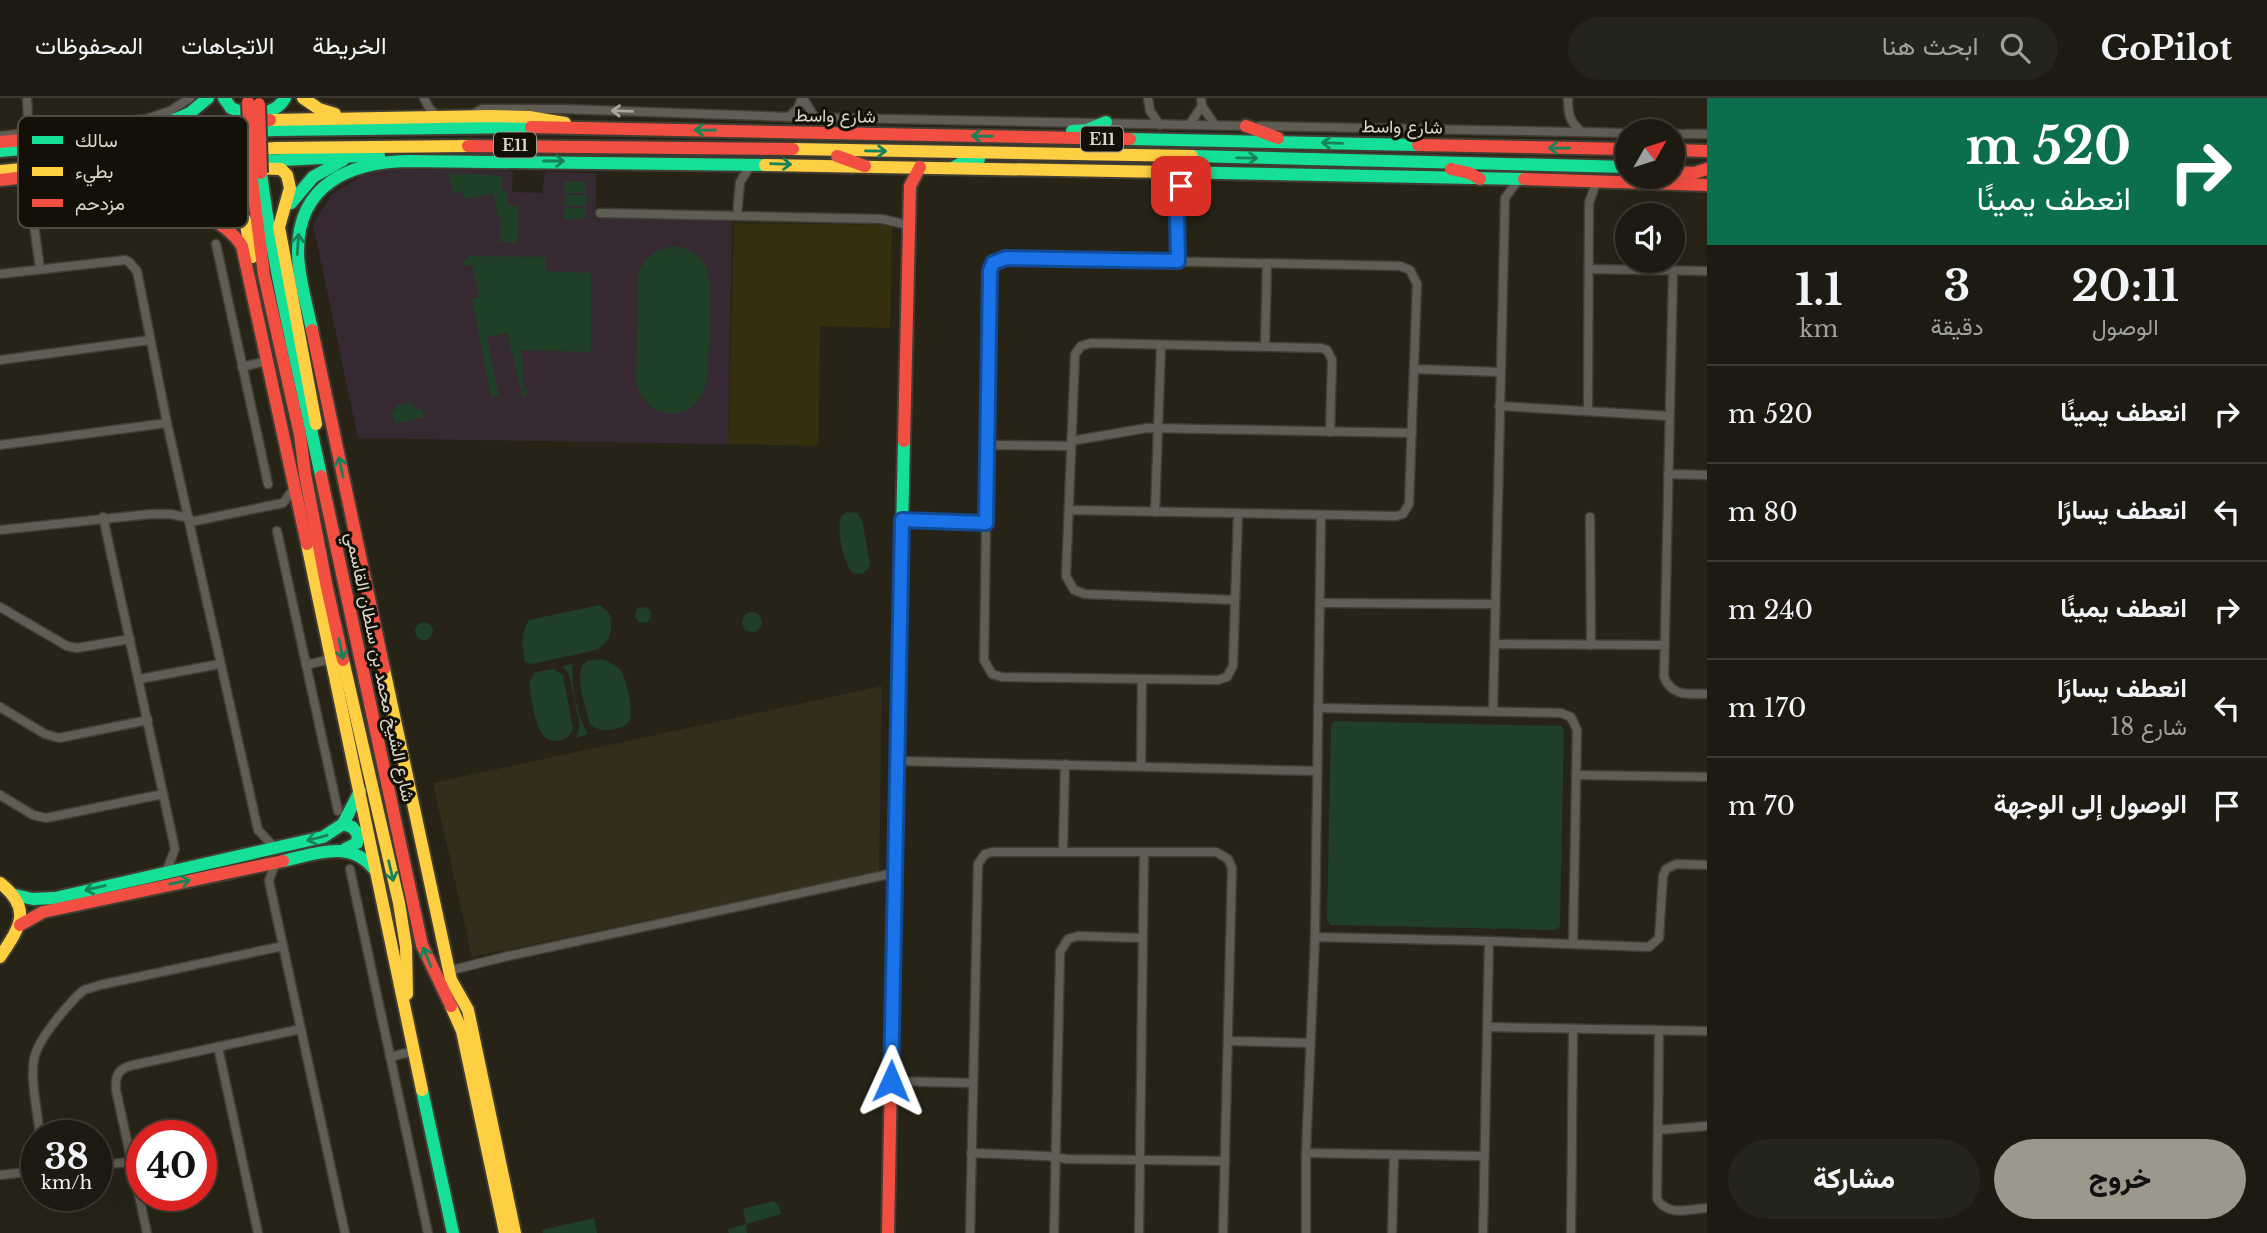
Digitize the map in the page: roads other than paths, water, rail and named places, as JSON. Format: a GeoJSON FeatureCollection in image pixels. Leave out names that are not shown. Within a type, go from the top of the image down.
{"type":"FeatureCollection","features":[{"type":"Feature","properties":{"kind":"main road"},"geometry":{"type":"LineString","coordinates":[[183,116],[208,98]]}},
{"type":"Feature","properties":{"kind":"main road"},"geometry":{"type":"LineString","coordinates":[[225,98],[230,108],[246,112],[278,109],[285,98]]}},
{"type":"Feature","properties":{"kind":"main road"},"geometry":{"type":"LineString","coordinates":[[303,98],[326,111],[363,117]]}},
{"type":"Feature","properties":{"kind":"main road","name":"شارع الشيخ محمد بن سلطان القاسمي"},"geometry":{"type":"LineString","coordinates":[[254,100],[256,173],[264,275],[300,435],[305,474],[349,685],[398,903],[406,947],[408,1002],[447,1190],[460,1233]]}},
{"type":"Feature","properties":{"kind":"main road"},"geometry":{"type":"LineString","coordinates":[[248,123],[363,117],[468,117],[540,118],[577,127]]}},
{"type":"Feature","properties":{"kind":"main road"},"geometry":{"type":"LineString","coordinates":[[1026,137],[1038,131],[1082,131],[1106,122]]}},
{"type":"Feature","properties":{"kind":"main road"},"geometry":{"type":"LineString","coordinates":[[1246,126],[1293,142]]}},
{"type":"Feature","properties":{"kind":"main road","name":"شارع واسط"},"geometry":{"type":"LineString","coordinates":[[248,131],[577,127],[1615,149]]}},
{"type":"Feature","properties":{"kind":"main road"},"geometry":{"type":"LineString","coordinates":[[0,142],[18,140]]}},
{"type":"Feature","properties":{"kind":"main road"},"geometry":{"type":"LineString","coordinates":[[508,145],[487,152],[376,162],[355,167],[337,176],[321,190],[304,216],[298,236],[298,257],[354,534],[448,971],[468,1010],[516,1233]]}},
{"type":"Feature","properties":{"kind":"main road","name":"شارع واسط"},"geometry":{"type":"LineString","coordinates":[[248,150],[508,145],[1032,152],[1615,167]]}},
{"type":"Feature","properties":{"kind":"main road","name":"شارع واسط"},"geometry":{"type":"LineString","coordinates":[[0,151],[18,149]]}},
{"type":"Feature","properties":{"kind":"main road"},"geometry":{"type":"LineString","coordinates":[[821,150],[865,166]]}},
{"type":"Feature","properties":{"kind":"main road"},"geometry":{"type":"LineString","coordinates":[[1685,150],[1707,151]]}},
{"type":"Feature","properties":{"kind":"main road"},"geometry":{"type":"LineString","coordinates":[[952,168],[971,159],[1021,160],[1032,152]]}},
{"type":"Feature","properties":{"kind":"main road"},"geometry":{"type":"LineString","coordinates":[[281,237],[291,203],[302,186],[323,168],[356,156]]}},
{"type":"Feature","properties":{"kind":"main road"},"geometry":{"type":"LineString","coordinates":[[248,162],[356,156],[1615,180]]}},
{"type":"Feature","properties":{"kind":"main road"},"geometry":{"type":"LineString","coordinates":[[1401,162],[1412,167],[1456,169],[1486,178]]}},
{"type":"Feature","properties":{"kind":"main road"},"geometry":{"type":"LineString","coordinates":[[898,166],[910,186]]}},
{"type":"Feature","properties":{"kind":"main road"},"geometry":{"type":"LineString","coordinates":[[888,1233],[908,225],[910,186],[920,167]]}},
{"type":"Feature","properties":{"kind":"main road"},"geometry":{"type":"LineString","coordinates":[[248,170],[274,168],[285,172],[289,177],[291,188],[281,216],[281,237],[313,405],[320,469]]}},
{"type":"Feature","properties":{"kind":"main road"},"geometry":{"type":"LineString","coordinates":[[1685,172],[1694,173],[1707,169]]}},
{"type":"Feature","properties":{"kind":"main road","name":"شارع الشيخ محمد بن سلطان القاسمي"},"geometry":{"type":"LineString","coordinates":[[256,173],[275,273],[320,469],[411,898],[425,953],[462,1031],[505,1233]]}},
{"type":"Feature","properties":{"kind":"main road"},"geometry":{"type":"LineString","coordinates":[[1685,183],[1707,185]]}},
{"type":"Feature","properties":{"kind":"main road"},"geometry":{"type":"LineString","coordinates":[[225,228],[234,234],[244,253],[414,1051],[447,1190],[453,1233]]}},
{"type":"Feature","properties":{"kind":"main road"},"geometry":{"type":"LineString","coordinates":[[243,228],[250,246]]}},
{"type":"Feature","properties":{"kind":"main road"},"geometry":{"type":"LineString","coordinates":[[247,228],[298,457],[305,474]]}},
{"type":"Feature","properties":{"kind":"main road"},"geometry":{"type":"LineString","coordinates":[[287,276],[303,288]]}},
{"type":"Feature","properties":{"kind":"main road"},"geometry":{"type":"LineString","coordinates":[[267,361],[272,346]]}},
{"type":"Feature","properties":{"kind":"main road"},"geometry":{"type":"LineString","coordinates":[[344,585],[354,534]]}},
{"type":"Feature","properties":{"kind":"main road"},"geometry":{"type":"LineString","coordinates":[[346,722],[349,685]]}},
{"type":"Feature","properties":{"kind":"main road"},"geometry":{"type":"LineString","coordinates":[[0,883],[15,895],[55,903],[251,860],[275,848],[327,835],[343,824],[360,790]]}},
{"type":"Feature","properties":{"kind":"main road"},"geometry":{"type":"LineString","coordinates":[[0,957],[20,925],[55,903],[194,865],[282,860],[345,849],[356,843],[358,834],[352,827],[343,824]]}},
{"type":"Feature","properties":{"kind":"main road"},"geometry":{"type":"LineString","coordinates":[[345,849],[365,859],[375,870]]}},
{"type":"Feature","properties":{"kind":"main road"},"geometry":{"type":"LineString","coordinates":[[406,875],[429,881]]}},
{"type":"Feature","properties":{"kind":"main road"},"geometry":{"type":"LineString","coordinates":[[411,898],[429,881]]}},
{"type":"Feature","properties":{"kind":"main road"},"geometry":{"type":"LineString","coordinates":[[15,895],[21,909],[20,925]]}},
{"type":"Feature","properties":{"kind":"street"},"geometry":{"type":"LineString","coordinates":[[27,98],[28,116]]}},
{"type":"Feature","properties":{"kind":"street"},"geometry":{"type":"LineString","coordinates":[[157,116],[190,98]]}},
{"type":"Feature","properties":{"kind":"street"},"geometry":{"type":"LineString","coordinates":[[424,98],[429,108],[439,117]]}},
{"type":"Feature","properties":{"kind":"street"},"geometry":{"type":"LineString","coordinates":[[415,117],[424,98]]}},
{"type":"Feature","properties":{"kind":"street"},"geometry":{"type":"LineString","coordinates":[[789,117],[802,98],[815,117]]}},
{"type":"Feature","properties":{"kind":"street"},"geometry":{"type":"LineString","coordinates":[[1568,98],[1568,113],[1573,124],[1582,132]]}},
{"type":"Feature","properties":{"kind":"street"},"geometry":{"type":"LineString","coordinates":[[1135,125],[1143,116],[1148,102]]}},
{"type":"Feature","properties":{"kind":"street"},"geometry":{"type":"LineString","coordinates":[[1148,102],[1152,117],[1160,125]]}},
{"type":"Feature","properties":{"kind":"street"},"geometry":{"type":"LineString","coordinates":[[1189,125],[1202,102]]}},
{"type":"Feature","properties":{"kind":"street"},"geometry":{"type":"LineString","coordinates":[[1202,102],[1215,125]]}},
{"type":"Feature","properties":{"kind":"street"},"geometry":{"type":"LineString","coordinates":[[468,117],[482,109],[563,109],[789,117],[1106,122],[1135,125],[1615,133]]}},
{"type":"Feature","properties":{"kind":"street"},"geometry":{"type":"LineString","coordinates":[[1555,131],[1568,113]]}},
{"type":"Feature","properties":{"kind":"street"},"geometry":{"type":"LineString","coordinates":[[0,136],[18,134]]}},
{"type":"Feature","properties":{"kind":"street"},"geometry":{"type":"LineString","coordinates":[[1685,134],[1707,134]]}},
{"type":"Feature","properties":{"kind":"street"},"geometry":{"type":"LineString","coordinates":[[727,162],[740,182]]}},
{"type":"Feature","properties":{"kind":"street"},"geometry":{"type":"LineString","coordinates":[[737,215],[740,182],[752,163]]}},
{"type":"Feature","properties":{"kind":"street"},"geometry":{"type":"LineString","coordinates":[[1166,172],[1179,190],[1178,261]]}},
{"type":"Feature","properties":{"kind":"street"},"geometry":{"type":"LineString","coordinates":[[1179,190],[1193,173]]}},
{"type":"Feature","properties":{"kind":"street"},"geometry":{"type":"LineString","coordinates":[[1486,178],[1499,185],[1505,198],[1493,711]]}},
{"type":"Feature","properties":{"kind":"street"},"geometry":{"type":"LineString","coordinates":[[1505,198],[1519,179]]}},
{"type":"Feature","properties":{"kind":"street"},"geometry":{"type":"LineString","coordinates":[[1588,411],[1589,203],[1597,180]]}},
{"type":"Feature","properties":{"kind":"street"},"geometry":{"type":"LineString","coordinates":[[600,213],[886,220],[908,225]]}},
{"type":"Feature","properties":{"kind":"street"},"geometry":{"type":"LineString","coordinates":[[34,228],[40,270]]}},
{"type":"Feature","properties":{"kind":"street"},"geometry":{"type":"LineString","coordinates":[[215,244],[268,484]]}},
{"type":"Feature","properties":{"kind":"street"},"geometry":{"type":"LineString","coordinates":[[1069,510],[1403,514],[1409,504],[1417,284],[1410,270],[1400,266],[1006,258],[993,263],[990,271],[984,660],[988,670],[1002,677],[1218,680],[1227,677],[1233,666],[1238,513]]}},
{"type":"Feature","properties":{"kind":"street"},"geometry":{"type":"LineString","coordinates":[[0,274],[107,262],[130,262],[139,276],[167,423],[258,830],[251,860],[269,881],[345,1233]]}},
{"type":"Feature","properties":{"kind":"street"},"geometry":{"type":"LineString","coordinates":[[1265,346],[1267,263]]}},
{"type":"Feature","properties":{"kind":"street"},"geometry":{"type":"LineString","coordinates":[[1589,269],[1615,270]]}},
{"type":"Feature","properties":{"kind":"street"},"geometry":{"type":"LineString","coordinates":[[1685,271],[1707,271]]}},
{"type":"Feature","properties":{"kind":"street"},"geometry":{"type":"LineString","coordinates":[[1672,273],[1664,677],[1668,685],[1679,693],[1707,694]]}},
{"type":"Feature","properties":{"kind":"street"},"geometry":{"type":"LineString","coordinates":[[0,360],[150,340]]}},
{"type":"Feature","properties":{"kind":"street"},"geometry":{"type":"LineString","coordinates":[[1235,600],[1085,594],[1074,590],[1066,576],[1073,360],[1077,350],[1091,343],[1321,348],[1330,353],[1332,360],[1330,432]]}},
{"type":"Feature","properties":{"kind":"street"},"geometry":{"type":"LineString","coordinates":[[1154,512],[1161,345]]}},
{"type":"Feature","properties":{"kind":"street"},"geometry":{"type":"LineString","coordinates":[[242,367],[267,361]]}},
{"type":"Feature","properties":{"kind":"street"},"geometry":{"type":"LineString","coordinates":[[1414,369],[1500,372]]}},
{"type":"Feature","properties":{"kind":"street"},"geometry":{"type":"LineString","coordinates":[[1499,406],[1669,416]]}},
{"type":"Feature","properties":{"kind":"street"},"geometry":{"type":"LineString","coordinates":[[0,445],[167,423]]}},
{"type":"Feature","properties":{"kind":"street"},"geometry":{"type":"LineString","coordinates":[[987,445],[1071,443],[1137,429],[1157,428],[1412,433]]}},
{"type":"Feature","properties":{"kind":"street"},"geometry":{"type":"LineString","coordinates":[[1668,474],[1707,475]]}},
{"type":"Feature","properties":{"kind":"street"},"geometry":{"type":"LineString","coordinates":[[0,530],[103,517],[161,513],[190,520],[277,505],[287,499],[295,487]]}},
{"type":"Feature","properties":{"kind":"street"},"geometry":{"type":"LineString","coordinates":[[277,505],[295,510],[302,517]]}},
{"type":"Feature","properties":{"kind":"street"},"geometry":{"type":"LineString","coordinates":[[1306,1233],[1306,1153],[1315,937],[1321,515]]}},
{"type":"Feature","properties":{"kind":"street"},"geometry":{"type":"LineString","coordinates":[[103,517],[175,849],[173,861],[166,872]]}},
{"type":"Feature","properties":{"kind":"street"},"geometry":{"type":"LineString","coordinates":[[1590,517],[1591,645]]}},
{"type":"Feature","properties":{"kind":"street"},"geometry":{"type":"LineString","coordinates":[[902,520],[986,523]]}},
{"type":"Feature","properties":{"kind":"street"},"geometry":{"type":"LineString","coordinates":[[277,531],[338,811]]}},
{"type":"Feature","properties":{"kind":"street"},"geometry":{"type":"LineString","coordinates":[[1320,603],[1496,604]]}},
{"type":"Feature","properties":{"kind":"street"},"geometry":{"type":"LineString","coordinates":[[0,607],[67,646],[77,648],[130,639]]}},
{"type":"Feature","properties":{"kind":"street"},"geometry":{"type":"LineString","coordinates":[[1495,644],[1665,645]]}},
{"type":"Feature","properties":{"kind":"street"},"geometry":{"type":"LineString","coordinates":[[306,665],[331,659]]}},
{"type":"Feature","properties":{"kind":"street"},"geometry":{"type":"LineString","coordinates":[[140,679],[220,664]]}},
{"type":"Feature","properties":{"kind":"street"},"geometry":{"type":"LineString","coordinates":[[1141,766],[1142,679]]}},
{"type":"Feature","properties":{"kind":"street"},"geometry":{"type":"LineString","coordinates":[[0,707],[45,734],[59,738],[148,720]]}},
{"type":"Feature","properties":{"kind":"street"},"geometry":{"type":"LineString","coordinates":[[1318,708],[1561,713],[1571,717],[1577,730],[1573,944]]}},
{"type":"Feature","properties":{"kind":"street"},"geometry":{"type":"LineString","coordinates":[[898,761],[1317,771]]}},
{"type":"Feature","properties":{"kind":"street"},"geometry":{"type":"LineString","coordinates":[[1063,852],[1065,764]]}},
{"type":"Feature","properties":{"kind":"street"},"geometry":{"type":"LineString","coordinates":[[1576,775],[1707,778]]}},
{"type":"Feature","properties":{"kind":"street"},"geometry":{"type":"LineString","coordinates":[[0,795],[33,815],[46,818],[163,794]]}},
{"type":"Feature","properties":{"kind":"street"},"geometry":{"type":"LineString","coordinates":[[258,830],[275,848]]}},
{"type":"Feature","properties":{"kind":"street"},"geometry":{"type":"LineString","coordinates":[[175,849],[183,859],[194,865]]}},
{"type":"Feature","properties":{"kind":"street"},"geometry":{"type":"LineString","coordinates":[[970,1233],[979,860],[992,852],[1216,852],[1225,855],[1231,863],[1223,1233]]}},
{"type":"Feature","properties":{"kind":"street"},"geometry":{"type":"LineString","coordinates":[[1139,1233],[1144,852]]}},
{"type":"Feature","properties":{"kind":"street"},"geometry":{"type":"LineString","coordinates":[[269,881],[273,869],[282,860]]}},
{"type":"Feature","properties":{"kind":"street"},"geometry":{"type":"LineString","coordinates":[[1315,937],[1645,948],[1653,945],[1660,934],[1662,876],[1666,869],[1676,864],[1707,865]]}},
{"type":"Feature","properties":{"kind":"street"},"geometry":{"type":"LineString","coordinates":[[350,869],[428,1233]]}},
{"type":"Feature","properties":{"kind":"street"},"geometry":{"type":"LineString","coordinates":[[448,971],[894,873]]}},
{"type":"Feature","properties":{"kind":"street"},"geometry":{"type":"LineString","coordinates":[[1055,1233],[1062,947],[1068,939],[1078,936],[1143,938]]}},
{"type":"Feature","properties":{"kind":"street"},"geometry":{"type":"LineString","coordinates":[[1483,1233],[1489,941]]}},
{"type":"Feature","properties":{"kind":"street"},"geometry":{"type":"LineString","coordinates":[[38,1120],[33,1068],[35,1056],[43,1040],[84,990],[283,946]]}},
{"type":"Feature","properties":{"kind":"street"},"geometry":{"type":"LineString","coordinates":[[1488,1027],[1707,1031]]}},
{"type":"Feature","properties":{"kind":"street"},"geometry":{"type":"LineString","coordinates":[[126,1135],[116,1090],[118,1072],[129,1066],[301,1029]]}},
{"type":"Feature","properties":{"kind":"street"},"geometry":{"type":"LineString","coordinates":[[1571,1233],[1573,1030]]}},
{"type":"Feature","properties":{"kind":"street"},"geometry":{"type":"LineString","coordinates":[[1659,1031],[1656,1194],[1660,1203],[1673,1211],[1707,1208]]}},
{"type":"Feature","properties":{"kind":"street"},"geometry":{"type":"LineString","coordinates":[[1228,1041],[1310,1043]]}},
{"type":"Feature","properties":{"kind":"street"},"geometry":{"type":"LineString","coordinates":[[218,1047],[258,1233]]}},
{"type":"Feature","properties":{"kind":"street"},"geometry":{"type":"LineString","coordinates":[[390,1056],[414,1051]]}},
{"type":"Feature","properties":{"kind":"street"},"geometry":{"type":"LineString","coordinates":[[891,1081],[973,1083]]}},
{"type":"Feature","properties":{"kind":"street"},"geometry":{"type":"LineString","coordinates":[[1658,1130],[1707,1126]]}},
{"type":"Feature","properties":{"kind":"street"},"geometry":{"type":"LineString","coordinates":[[971,1153],[1140,1161],[1225,1161]]}},
{"type":"Feature","properties":{"kind":"street"},"geometry":{"type":"LineString","coordinates":[[1306,1153],[1485,1156]]}},
{"type":"Feature","properties":{"kind":"street"},"geometry":{"type":"LineString","coordinates":[[1392,1233],[1394,1155]]}},
{"type":"Feature","properties":{"kind":"street"},"geometry":{"type":"LineString","coordinates":[[0,1175],[21,1173]]}},
{"type":"Feature","properties":{"kind":"street"},"geometry":{"type":"LineString","coordinates":[[143,1211],[148,1233]]}}]}
